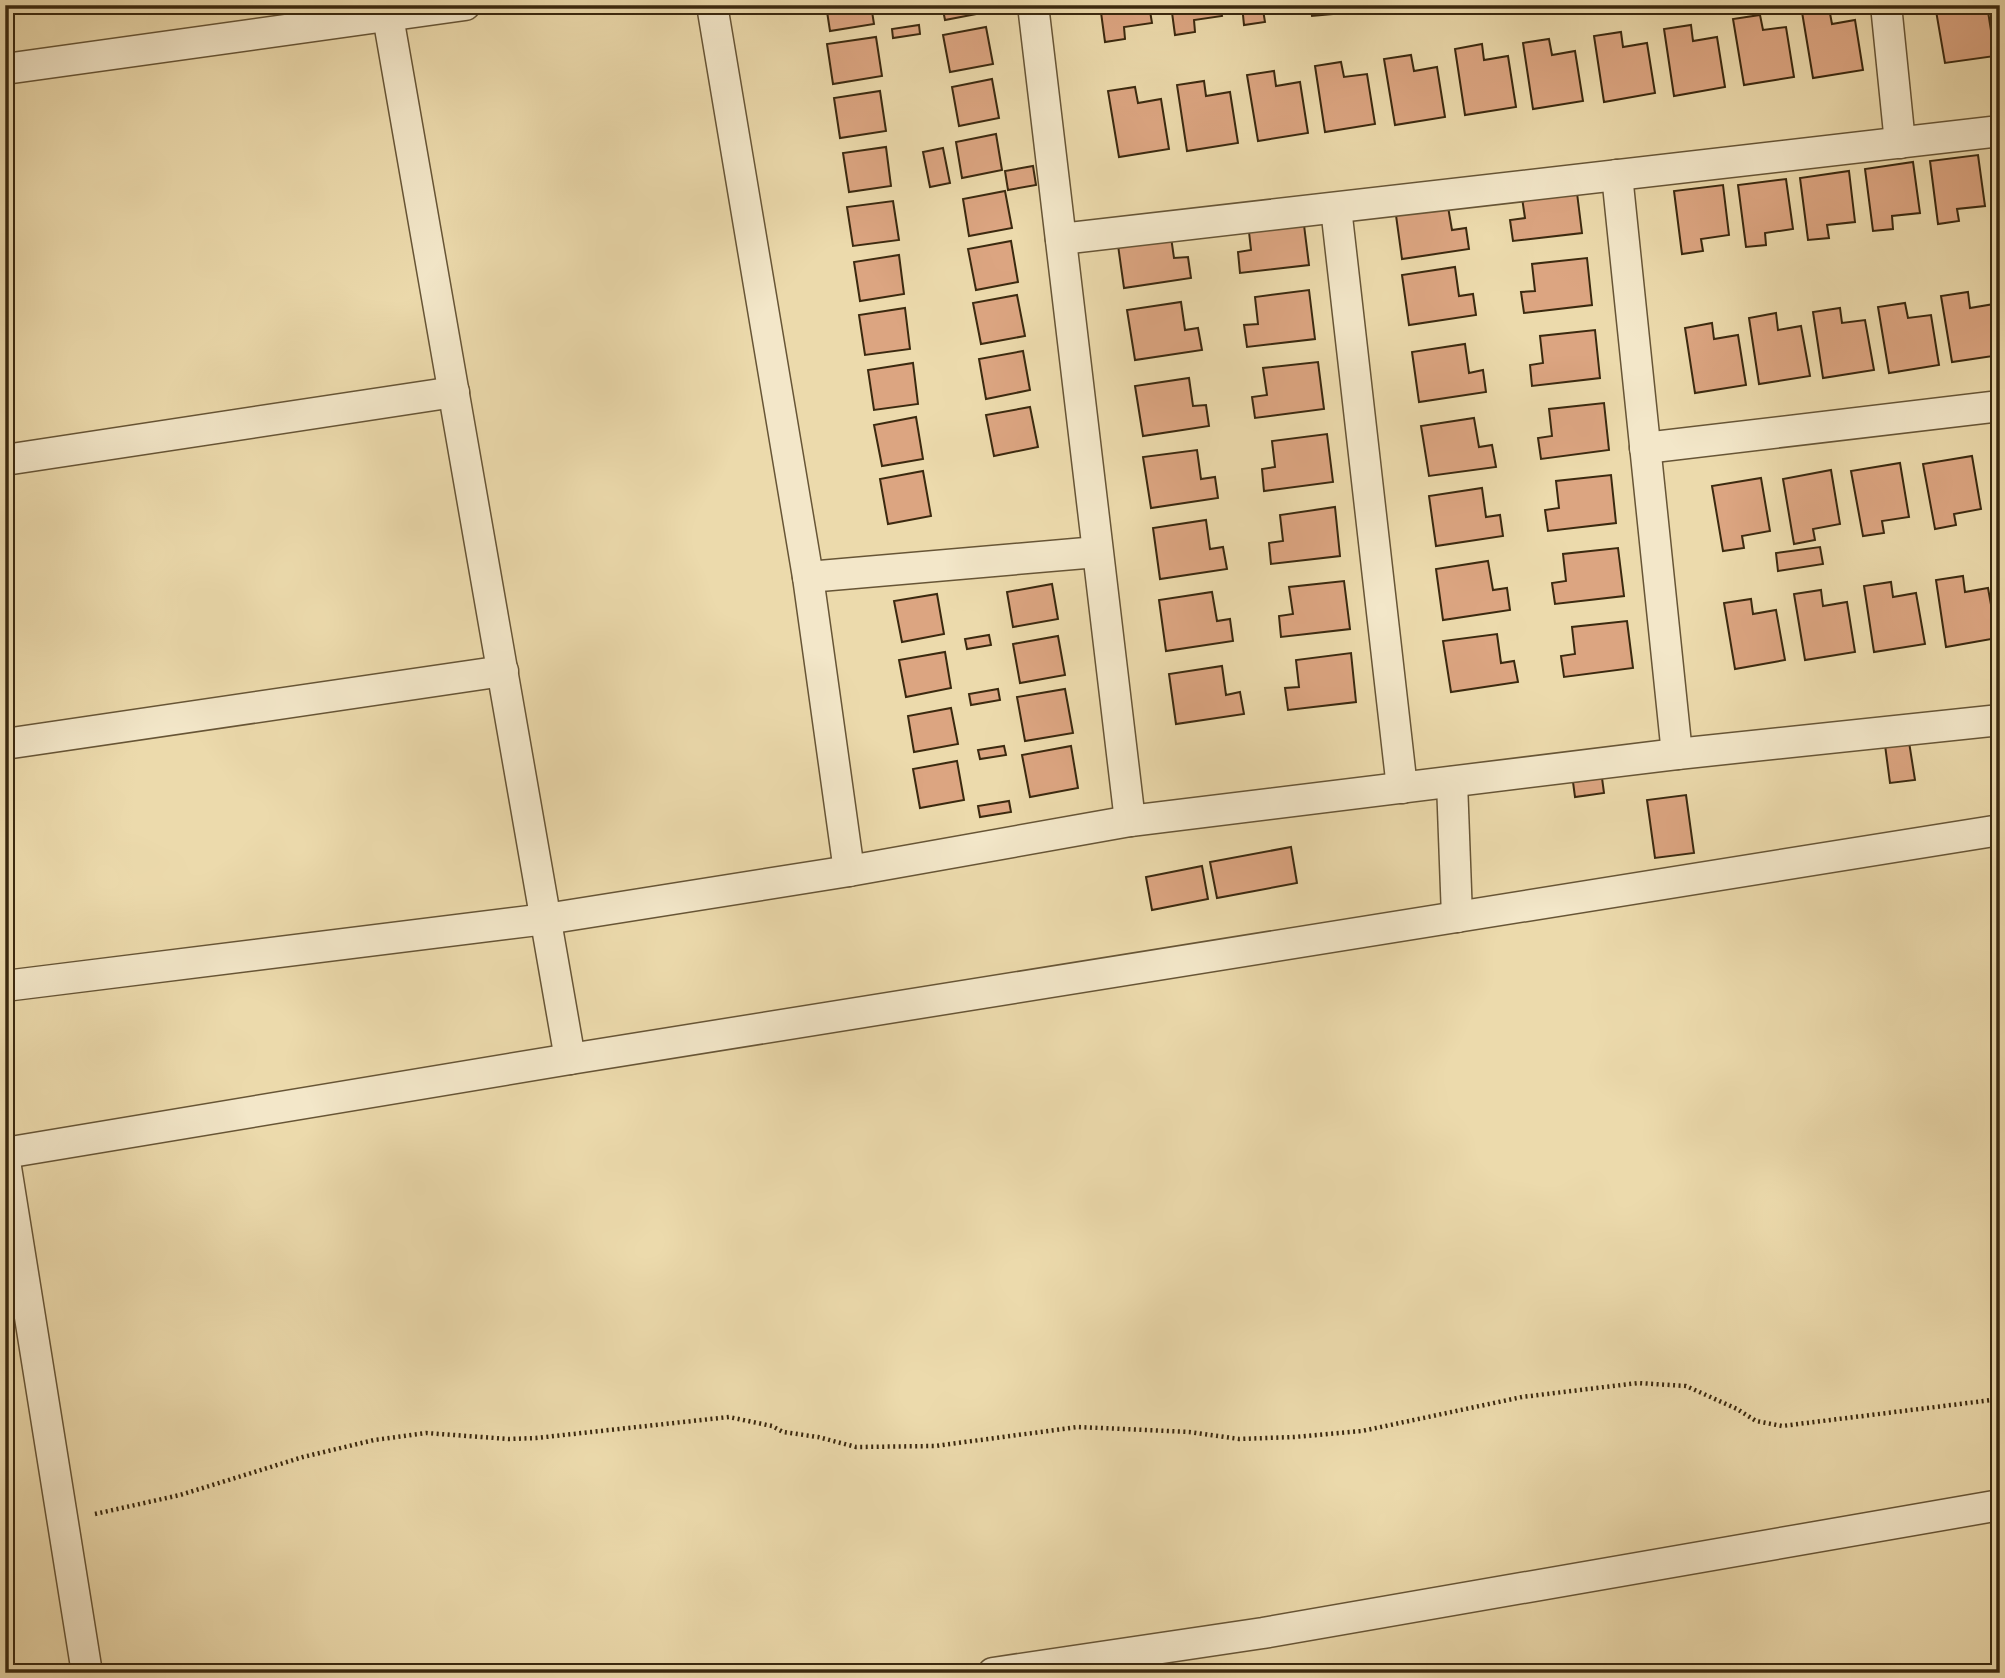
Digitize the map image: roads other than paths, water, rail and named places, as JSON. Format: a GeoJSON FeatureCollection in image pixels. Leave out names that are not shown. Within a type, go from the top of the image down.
{"type":"FeatureCollection","features":[{"type":"Feature","properties":{"kind":"street"},"geometry":{"type":"LineString","coordinates":[[5,69],[387,10],[465,5]]}},
{"type":"Feature","properties":{"kind":"street"},"geometry":{"type":"LineString","coordinates":[[712,5],[808,578],[849,871]]}},
{"type":"Feature","properties":{"kind":"street"},"geometry":{"type":"LineString","coordinates":[[1033,5],[1130,821]]}},
{"type":"Feature","properties":{"kind":"street"},"geometry":{"type":"LineString","coordinates":[[1886,5],[1900,142]]}},
{"type":"Feature","properties":{"kind":"street"},"geometry":{"type":"LineString","coordinates":[[387,10],[570,1059]]}},
{"type":"Feature","properties":{"kind":"street"},"geometry":{"type":"LineString","coordinates":[[1061,239],[2000,131]]}},
{"type":"Feature","properties":{"kind":"street"},"geometry":{"type":"LineString","coordinates":[[1617,175],[1677,754]]}},
{"type":"Feature","properties":{"kind":"street"},"geometry":{"type":"LineString","coordinates":[[1336,208],[1402,788]]}},
{"type":"Feature","properties":{"kind":"street"},"geometry":{"type":"LineString","coordinates":[[5,460],[454,392]]}},
{"type":"Feature","properties":{"kind":"street"},"geometry":{"type":"LineString","coordinates":[[1645,448],[2000,406]]}},
{"type":"Feature","properties":{"kind":"street"},"geometry":{"type":"LineString","coordinates":[[808,578],[1097,552]]}},
{"type":"Feature","properties":{"kind":"street"},"geometry":{"type":"LineString","coordinates":[[5,744],[503,671]]}},
{"type":"Feature","properties":{"kind":"street"},"geometry":{"type":"LineString","coordinates":[[5,986],[545,919],[849,871],[1130,821],[1677,754],[2000,720]]}},
{"type":"Feature","properties":{"kind":"street"},"geometry":{"type":"LineString","coordinates":[[1452,782],[1457,917]]}},
{"type":"Feature","properties":{"kind":"street"},"geometry":{"type":"LineString","coordinates":[[5,1153],[570,1059],[2000,830]]}},
{"type":"Feature","properties":{"kind":"street"},"geometry":{"type":"LineString","coordinates":[[5,1161],[88,1673]]}},
{"type":"Feature","properties":{"kind":"street"},"geometry":{"type":"LineString","coordinates":[[993,1673],[1277,1631],[2000,1505]]}}]}
